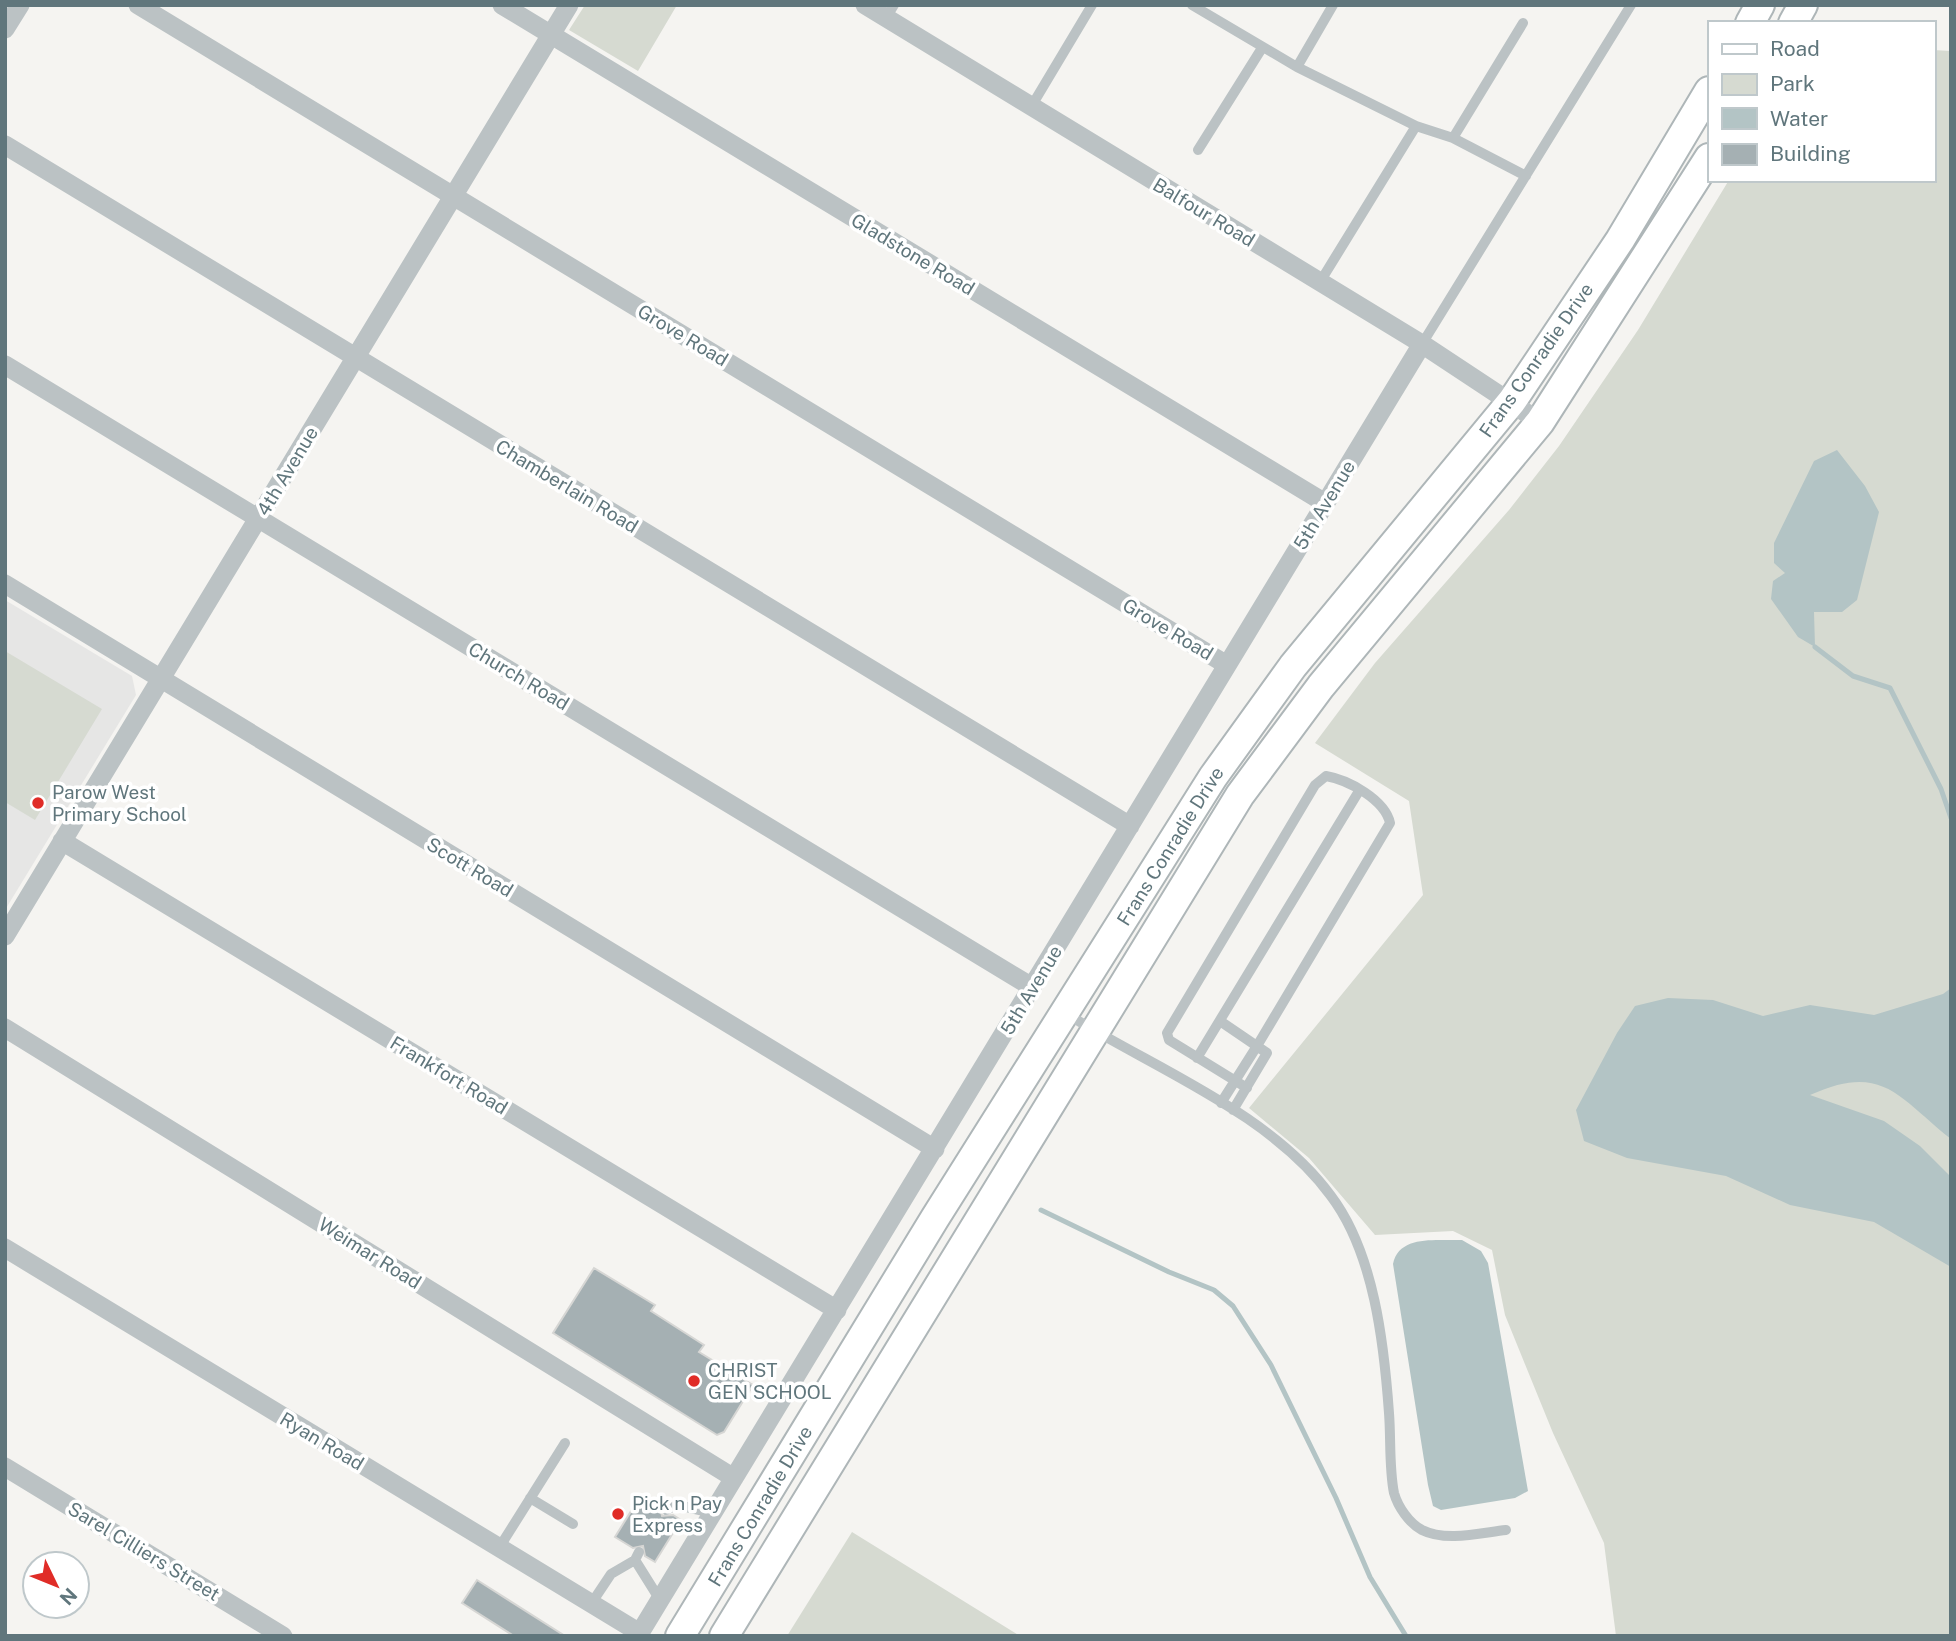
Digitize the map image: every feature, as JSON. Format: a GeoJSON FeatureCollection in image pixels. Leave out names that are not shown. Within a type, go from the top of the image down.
{"type":"FeatureCollection","features":[{"type":"Feature","properties":{"kind":"main road"},"geometry":{"type":"LineString","coordinates":[[1751,21],[1760,5]]}},
{"type":"Feature","properties":{"kind":"main road"},"geometry":{"type":"LineString","coordinates":[[1794,21],[1803,5]]}},
{"type":"Feature","properties":{"kind":"main road","name":"Frans Conradie Drive"},"geometry":{"type":"LineString","coordinates":[[680,1636],[935,1218],[1213,777],[1293,666],[1512,401],[1620,240],[1708,93]]}},
{"type":"Feature","properties":{"kind":"main road","name":"Frans Conradie Drive"},"geometry":{"type":"LineString","coordinates":[[724,1636],[1240,795],[1321,686],[1540,422],[1708,160]]}},
{"type":"Feature","properties":{"kind":"street"},"geometry":{"type":"LineString","coordinates":[[5,29],[20,5]]}},
{"type":"Feature","properties":{"kind":"street","name":"Grove Road"},"geometry":{"type":"LineString","coordinates":[[138,5],[1227,665]]}},
{"type":"Feature","properties":{"kind":"street","name":"Gladstone Road"},"geometry":{"type":"LineString","coordinates":[[502,5],[1325,503]]}},
{"type":"Feature","properties":{"kind":"street","name":"4th Avenue"},"geometry":{"type":"LineString","coordinates":[[5,936],[569,5]]}},
{"type":"Feature","properties":{"kind":"street","name":"Balfour Road"},"geometry":{"type":"LineString","coordinates":[[865,5],[890,12],[1030,107],[1422,344],[1540,422]]}},
{"type":"Feature","properties":{"kind":"street","name":"Chamberlain Road"},"geometry":{"type":"LineString","coordinates":[[5,145],[1130,826]]}},
{"type":"Feature","properties":{"kind":"street","name":"5th Avenue"},"geometry":{"type":"LineString","coordinates":[[639,1634],[1422,344]]}},
{"type":"Feature","properties":{"kind":"street","name":"Church Road"},"geometry":{"type":"LineString","coordinates":[[5,365],[1032,987]]}},
{"type":"Feature","properties":{"kind":"street","name":"Scott Road"},"geometry":{"type":"LineString","coordinates":[[5,584],[935,1149]]}},
{"type":"Feature","properties":{"kind":"street","name":"Frankfort Road"},"geometry":{"type":"LineString","coordinates":[[62,841],[836,1310]]}},
{"type":"Feature","properties":{"kind":"street","name":"Weimar Road"},"geometry":{"type":"LineString","coordinates":[[5,1028],[734,1478]]}},
{"type":"Feature","properties":{"kind":"street","name":"Ryan Road"},"geometry":{"type":"LineString","coordinates":[[5,1248],[639,1634]]}},
{"type":"Feature","properties":{"kind":"street","name":"Sarel Cilliers Street"},"geometry":{"type":"LineString","coordinates":[[5,1467],[282,1636]]}},
{"type":"Feature","properties":{"kind":"lane"},"geometry":{"type":"LineString","coordinates":[[1030,107],[1092,5]]}},
{"type":"Feature","properties":{"kind":"lane"},"geometry":{"type":"LineString","coordinates":[[1192,5],[1297,67],[1416,125],[1453,138],[1526,176]]}},
{"type":"Feature","properties":{"kind":"lane"},"geometry":{"type":"LineString","coordinates":[[1297,67],[1333,5]]}},
{"type":"Feature","properties":{"kind":"lane"},"geometry":{"type":"LineString","coordinates":[[1422,344],[1631,5]]}},
{"type":"Feature","properties":{"kind":"lane"},"geometry":{"type":"LineString","coordinates":[[1453,138],[1523,23]]}},
{"type":"Feature","properties":{"kind":"lane"},"geometry":{"type":"LineString","coordinates":[[1198,150],[1262,48]]}},
{"type":"Feature","properties":{"kind":"lane"},"geometry":{"type":"LineString","coordinates":[[1320,282],[1416,125]]}},
{"type":"Feature","properties":{"kind":"lane"},"geometry":{"type":"LineString","coordinates":[[1221,1103],[1234,1081],[1257,1046],[1390,823],[1388,812],[1335,777],[1326,776],[1319,780],[1231,922],[1167,1033],[1169,1040],[1234,1081],[1247,1088]]}},
{"type":"Feature","properties":{"kind":"lane"},"geometry":{"type":"LineString","coordinates":[[1197,1058],[1359,791]]}},
{"type":"Feature","properties":{"kind":"lane"},"geometry":{"type":"LineString","coordinates":[[1065,1013],[1233,1110],[1303,1163],[1331,1196],[1353,1230],[1372,1283],[1389,1409],[1395,1493],[1405,1515],[1420,1529],[1436,1535],[1506,1530]]}},
{"type":"Feature","properties":{"kind":"lane"},"geometry":{"type":"LineString","coordinates":[[1220,1021],[1267,1053],[1233,1110]]}},
{"type":"Feature","properties":{"kind":"lane"},"geometry":{"type":"LineString","coordinates":[[499,1549],[565,1443]]}},
{"type":"Feature","properties":{"kind":"lane"},"geometry":{"type":"LineString","coordinates":[[530,1498],[573,1524]]}},
{"type":"Feature","properties":{"kind":"lane"},"geometry":{"type":"LineString","coordinates":[[666,1510],[677,1505],[713,1513]]}},
{"type":"Feature","properties":{"kind":"lane"},"geometry":{"type":"LineString","coordinates":[[591,1605],[611,1574],[637,1556],[660,1600]]}},
{"type":"Feature","properties":{"kind":"shaded area","name":"Parow West Primary School"},"geometry":{"type":"Polygon","coordinates":[[[5,600],[132,676],[136,695],[5,910],[5,600]]]}},
{"type":"Feature","properties":{"kind":"green space"},"geometry":{"type":"Polygon","coordinates":[[[585,5],[677,5],[638,71],[569,30],[585,5]]]}},
{"type":"Feature","properties":{"kind":"green space"},"geometry":{"type":"Polygon","coordinates":[[[1935,50],[1951,51],[1951,1636],[1616,1636],[1604,1543],[1553,1433],[1505,1315],[1492,1250],[1453,1231],[1375,1235],[1309,1158],[1249,1108],[1423,895],[1409,801],[1315,743],[1375,663],[1509,510],[1559,446],[1638,330],[1728,182],[1935,182],[1935,50]]]}},
{"type":"Feature","properties":{"kind":"green space"},"geometry":{"type":"Polygon","coordinates":[[[5,651],[102,709],[35,820],[5,802],[5,651]]]}},
{"type":"Feature","properties":{"kind":"green space"},"geometry":{"type":"Polygon","coordinates":[[[852,1532],[1020,1636],[787,1636],[852,1532]]]}},
{"type":"Feature","properties":{"kind":"water"},"geometry":{"type":"Polygon","coordinates":[[[1837,450],[1865,486],[1879,512],[1857,600],[1842,612],[1814,612],[1815,647],[1798,637],[1771,599],[1773,581],[1785,573],[1774,563],[1774,543],[1814,461],[1837,450]]]}},
{"type":"Feature","properties":{"kind":"water"},"geometry":{"type":"Polygon","coordinates":[[[1951,988],[1951,1139],[1902,1098],[1873,1083],[1855,1082],[1810,1095],[1884,1121],[1920,1146],[1951,1177],[1951,1267],[1874,1222],[1790,1205],[1726,1176],[1627,1158],[1584,1141],[1576,1110],[1617,1033],[1635,1006],[1668,998],[1713,1000],[1763,1016],[1810,1005],[1874,1015],[1943,994],[1951,988]]]}},
{"type":"Feature","properties":{"kind":"water"},"geometry":{"type":"Polygon","coordinates":[[[1462,1240],[1481,1251],[1488,1263],[1528,1491],[1515,1498],[1441,1510],[1433,1506],[1428,1485],[1393,1264],[1397,1254],[1411,1243],[1462,1240]]]}},
{"type":"Feature","properties":{"kind":"building"},"geometry":{"type":"Polygon","coordinates":[[[594,1268],[655,1305],[651,1311],[704,1345],[699,1352],[753,1385],[724,1432],[717,1435],[553,1333],[594,1268]]]}},
{"type":"Feature","properties":{"kind":"building"},"geometry":{"type":"Polygon","coordinates":[[[641,1495],[660,1507],[662,1516],[673,1515],[681,1520],[655,1562],[645,1556],[643,1546],[633,1548],[615,1537],[641,1495]]]}},
{"type":"Feature","properties":{"kind":"building"},"geometry":{"type":"Polygon","coordinates":[[[477,1580],[565,1636],[514,1636],[462,1603],[477,1580]]]}},
{"type":"Feature","properties":{"kind":"waterway"},"geometry":{"type":"LineString","coordinates":[[1815,647],[1853,676],[1890,688],[1941,789],[1951,818]]}},
{"type":"Feature","properties":{"kind":"waterway"},"geometry":{"type":"LineString","coordinates":[[1041,1210],[1169,1272],[1214,1290],[1233,1306],[1271,1365],[1336,1498],[1370,1577],[1406,1636]]}},
{"type":"Feature","properties":{"kind":"place","name":"Parow West Primary School"},"geometry":{"type":"Point","coordinates":[38,803]}},
{"type":"Feature","properties":{"kind":"place","name":"CHRIST GEN SCHOOL"},"geometry":{"type":"Point","coordinates":[694,1381]}},
{"type":"Feature","properties":{"kind":"place","name":"Pick n Pay Express"},"geometry":{"type":"Point","coordinates":[618,1514]}}]}
